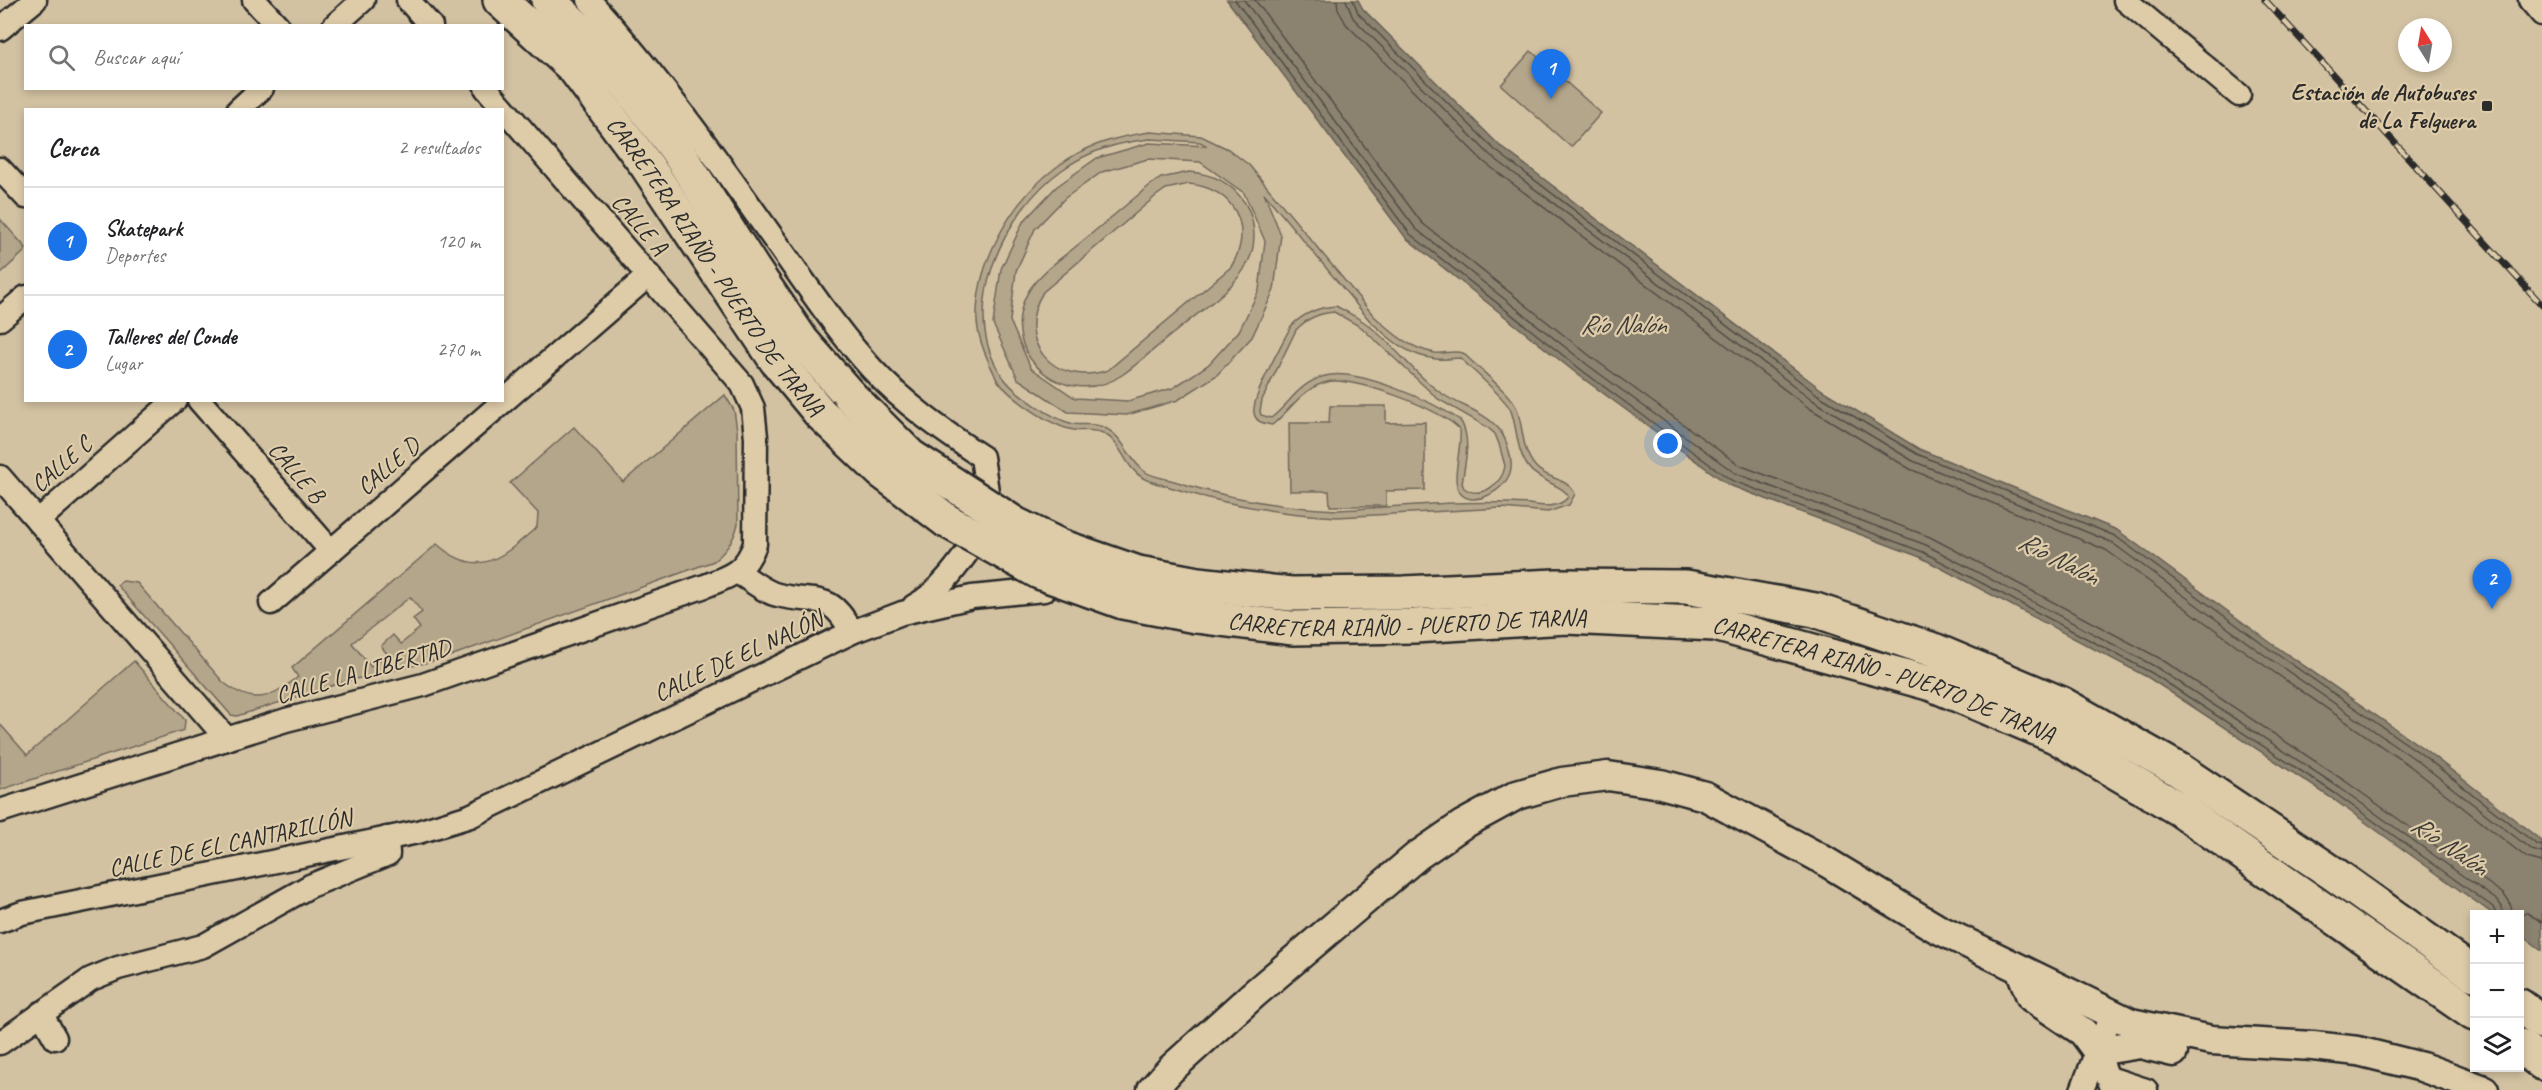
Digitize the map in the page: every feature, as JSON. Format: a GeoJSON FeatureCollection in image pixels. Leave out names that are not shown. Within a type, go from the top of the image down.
{"type":"FeatureCollection","features":[{"type":"Feature","properties":{"kind":"highway","name":"CARRETERA RIAÑO - PUERTO DE TARNA"},"geometry":{"type":"LineString","coordinates":[[500,0],[574,68],[647,166],[776,360],[820,413],[881,471],[947,521],[1029,567],[1123,602],[1196,616],[1292,628],[1414,626],[1567,617],[1715,624],[1932,684],[2055,736],[2179,808],[2470,1011]]}},
{"type":"Feature","properties":{"kind":"highway","name":"CARRETERA RIAÑO - PUERTO DE TARNA"},"geometry":{"type":"LineString","coordinates":[[548,0],[607,58],[676,149],[802,341],[850,396],[910,456],[1015,524],[1060,546],[1138,573],[1198,584],[1291,594],[1404,593],[1556,586],[1686,587],[1815,610],[1936,651],[2062,704],[2179,770],[2334,874],[2470,970]]}},
{"type":"Feature","properties":{"kind":"highway"},"geometry":{"type":"LineString","coordinates":[[2524,1009],[2542,1022]]}},
{"type":"Feature","properties":{"kind":"highway"},"geometry":{"type":"LineString","coordinates":[[2524,1049],[2542,1062]]}},
{"type":"Feature","properties":{"kind":"main road"},"geometry":{"type":"LineString","coordinates":[[1152,1090],[1171,1069],[1254,994],[1417,856],[1462,825],[1517,795],[1562,782],[1608,776],[1661,784],[1705,796],[1818,857],[1936,928],[2131,1023],[2211,1040],[2358,1051],[2422,1067],[2484,1090]]}},
{"type":"Feature","properties":{"kind":"main road"},"geometry":{"type":"LineString","coordinates":[[2021,971],[2031,997],[2083,1032],[2097,1051],[2140,1044],[2190,1056],[2234,1056],[2257,1043]]}},
{"type":"Feature","properties":{"kind":"street"},"geometry":{"type":"LineString","coordinates":[[0,29],[35,0]]}},
{"type":"Feature","properties":{"kind":"street"},"geometry":{"type":"LineString","coordinates":[[255,0],[276,24]]}},
{"type":"Feature","properties":{"kind":"street"},"geometry":{"type":"LineString","coordinates":[[336,24],[363,0]]}},
{"type":"Feature","properties":{"kind":"street"},"geometry":{"type":"LineString","coordinates":[[408,0],[429,24]]}},
{"type":"Feature","properties":{"kind":"street"},"geometry":{"type":"LineString","coordinates":[[590,0],[700,135],[837,327],[872,370],[936,426],[982,457],[991,519],[940,586],[925,601],[902,613]]}},
{"type":"Feature","properties":{"kind":"street"},"geometry":{"type":"LineString","coordinates":[[2125,0],[2239,95]]}},
{"type":"Feature","properties":{"kind":"street"},"geometry":{"type":"LineString","coordinates":[[2530,0],[2542,14]]}},
{"type":"Feature","properties":{"kind":"street"},"geometry":{"type":"LineString","coordinates":[[240,108],[260,90]]}},
{"type":"Feature","properties":{"kind":"street","name":"CALLE A"},"geometry":{"type":"LineString","coordinates":[[487,90],[500,108]]}},
{"type":"Feature","properties":{"kind":"street","name":"CALLE A"},"geometry":{"type":"LineString","coordinates":[[505,115],[649,275],[742,384],[753,408],[756,437],[755,544],[749,560],[737,572]]}},
{"type":"Feature","properties":{"kind":"street"},"geometry":{"type":"LineString","coordinates":[[0,169],[24,195]]}},
{"type":"Feature","properties":{"kind":"street","name":"CALLE D"},"geometry":{"type":"LineString","coordinates":[[504,401],[649,275]]}},
{"type":"Feature","properties":{"kind":"street"},"geometry":{"type":"LineString","coordinates":[[0,319],[24,299]]}},
{"type":"Feature","properties":{"kind":"street","name":"CALLE C"},"geometry":{"type":"LineString","coordinates":[[38,521],[173,402]]}},
{"type":"Feature","properties":{"kind":"street","name":"CALLE B"},"geometry":{"type":"LineString","coordinates":[[201,402],[331,551]]}},
{"type":"Feature","properties":{"kind":"street","name":"CALLE D"},"geometry":{"type":"LineString","coordinates":[[271,603],[503,402]]}},
{"type":"Feature","properties":{"kind":"street"},"geometry":{"type":"LineString","coordinates":[[0,477],[227,739]]}},
{"type":"Feature","properties":{"kind":"street"},"geometry":{"type":"LineString","coordinates":[[737,572],[776,595],[822,601],[838,609],[852,632]]}},
{"type":"Feature","properties":{"kind":"street","name":"CALLE LA LIBERTAD"},"geometry":{"type":"LineString","coordinates":[[0,811],[286,720],[423,686],[661,603],[737,572]]}},
{"type":"Feature","properties":{"kind":"street","name":"CALLE DE EL NALÓN"},"geometry":{"type":"LineString","coordinates":[[470,816],[852,632],[902,613],[972,597],[1044,590]]}},
{"type":"Feature","properties":{"kind":"street","name":"CALLE DE EL CANTARILLÓN"},"geometry":{"type":"LineString","coordinates":[[0,921],[22,913],[418,832],[470,816]]}},
{"type":"Feature","properties":{"kind":"street"},"geometry":{"type":"LineString","coordinates":[[0,1042],[91,979],[118,968],[203,946],[310,886],[388,854],[387,838]]}},
{"type":"Feature","properties":{"kind":"street"},"geometry":{"type":"LineString","coordinates":[[41,1013],[55,1038]]}},
{"type":"Feature","properties":{"kind":"street"},"geometry":{"type":"LineString","coordinates":[[2082,1090],[2111,1015]]}},
{"type":"Feature","properties":{"kind":"street"},"geometry":{"type":"LineString","coordinates":[[2097,1051],[2111,1084],[2146,1090]]}},
{"type":"Feature","properties":{"kind":"shaded area"},"geometry":{"type":"Polygon","coordinates":[[[1531,51],[1601,113],[1571,147],[1501,85],[1531,51]]]}},
{"type":"Feature","properties":{"kind":"shaded area"},"geometry":{"type":"Polygon","coordinates":[[[1150,132],[1201,136],[1228,149],[1249,165],[1374,316],[1388,329],[1409,344],[1426,351],[1463,353],[1501,389],[1517,409],[1527,453],[1535,466],[1572,488],[1575,494],[1569,505],[1548,512],[1502,508],[1338,517],[1296,514],[1234,504],[1147,480],[1132,469],[1116,444],[1105,434],[1074,430],[1055,424],[1013,396],[996,378],[982,344],[977,322],[982,278],[989,256],[1011,215],[1041,180],[1058,166],[1090,147],[1150,132]],[[1150,139],[1104,148],[1072,163],[1041,188],[1022,210],[1005,236],[993,264],[986,294],[984,323],[990,351],[1003,377],[1016,391],[1046,412],[1066,422],[1105,428],[1117,437],[1139,466],[1151,475],[1255,501],[1338,510],[1481,502],[1550,506],[1568,497],[1562,490],[1533,473],[1529,468],[1519,448],[1511,411],[1496,392],[1460,358],[1436,359],[1416,354],[1400,346],[1385,334],[1370,321],[1264,193],[1281,235],[1274,290],[1252,337],[1217,375],[1178,400],[1127,415],[1068,412],[1018,379],[993,324],[1001,269],[1023,222],[1056,187],[1097,158],[1149,143],[1207,146],[1200,142],[1150,139]],[[1148,159],[1102,172],[1065,198],[1035,229],[1016,271],[1010,321],[1031,368],[1075,398],[1128,401],[1173,388],[1208,365],[1239,331],[1259,290],[1265,241],[1244,193],[1200,162],[1148,159]]]}},
{"type":"Feature","properties":{"kind":"shaded area"},"geometry":{"type":"Polygon","coordinates":[[[1189,172],[1198,173],[1221,180],[1240,196],[1249,210],[1254,234],[1254,242],[1247,264],[1233,283],[1214,301],[1122,375],[1102,385],[1081,387],[1061,383],[1044,373],[1030,359],[1022,341],[1020,320],[1025,298],[1035,282],[1049,268],[1161,178],[1189,172]],[[1189,184],[1166,189],[1043,292],[1035,310],[1033,327],[1036,343],[1044,356],[1056,366],[1071,372],[1088,374],[1108,370],[1231,267],[1241,238],[1236,212],[1218,193],[1205,187],[1189,184]]]}},
{"type":"Feature","properties":{"kind":"shaded area"},"geometry":{"type":"Polygon","coordinates":[[[0,219],[24,246],[24,252],[0,274],[0,219]]]}},
{"type":"Feature","properties":{"kind":"shaded area"},"geometry":{"type":"Polygon","coordinates":[[[1336,306],[1364,322],[1431,385],[1448,398],[1479,413],[1499,429],[1508,447],[1511,468],[1509,476],[1496,491],[1478,499],[1463,496],[1456,483],[1460,430],[1451,422],[1418,404],[1376,389],[1339,381],[1327,382],[1304,394],[1272,425],[1257,419],[1254,406],[1257,395],[1291,326],[1306,314],[1336,306]],[[1334,312],[1314,317],[1300,326],[1262,400],[1261,415],[1271,418],[1301,389],[1325,376],[1339,375],[1375,381],[1432,404],[1460,420],[1467,443],[1462,483],[1464,488],[1477,492],[1484,491],[1495,484],[1500,479],[1505,466],[1495,434],[1438,399],[1361,327],[1334,312]]]}},
{"type":"Feature","properties":{"kind":"shaded area"},"geometry":{"type":"Polygon","coordinates":[[[725,395],[734,410],[737,430],[738,524],[729,544],[714,561],[442,659],[347,681],[237,716],[231,715],[117,585],[123,581],[137,583],[223,682],[243,694],[261,697],[270,695],[298,677],[292,668],[437,544],[452,555],[465,561],[478,563],[490,561],[513,548],[537,527],[538,513],[510,483],[574,427],[623,482],[725,395]],[[410,597],[352,643],[371,667],[388,655],[381,646],[393,635],[401,644],[420,628],[413,619],[422,612],[410,597]]]}},
{"type":"Feature","properties":{"kind":"shaded area"},"geometry":{"type":"Polygon","coordinates":[[[1330,406],[1386,406],[1386,423],[1425,422],[1425,490],[1386,491],[1386,506],[1330,506],[1329,491],[1290,491],[1289,423],[1329,423],[1330,406]]]}},
{"type":"Feature","properties":{"kind":"shaded area"},"geometry":{"type":"Polygon","coordinates":[[[134,661],[185,720],[184,730],[0,790],[0,724],[27,755],[134,661]]]}},
{"type":"Feature","properties":{"kind":"water","name":"Río Nalón"},"geometry":{"type":"Polygon","coordinates":[[[1227,0],[1358,0],[1363,9],[1499,145],[1822,390],[1919,449],[2117,530],[2271,643],[2423,748],[2542,841],[2542,950],[2524,937],[2524,910],[2487,910],[2333,799],[2149,678],[1920,557],[1729,485],[1581,377],[1406,238],[1227,0]]]}},
{"type":"Feature","properties":{"kind":"railway"},"geometry":{"type":"LineString","coordinates":[[2265,0],[2542,305]]}},
{"type":"Feature","properties":{"kind":"place","name":"Skatepark"},"geometry":{"type":"Point","coordinates":[1551,99]}},
{"type":"Feature","properties":{"kind":"place","name":"Estación de Autobuses de La Felguera"},"geometry":{"type":"Point","coordinates":[2487,106]}},
{"type":"Feature","properties":{"kind":"place","name":"Talleres del Conde"},"geometry":{"type":"Point","coordinates":[2492,609]}}]}
